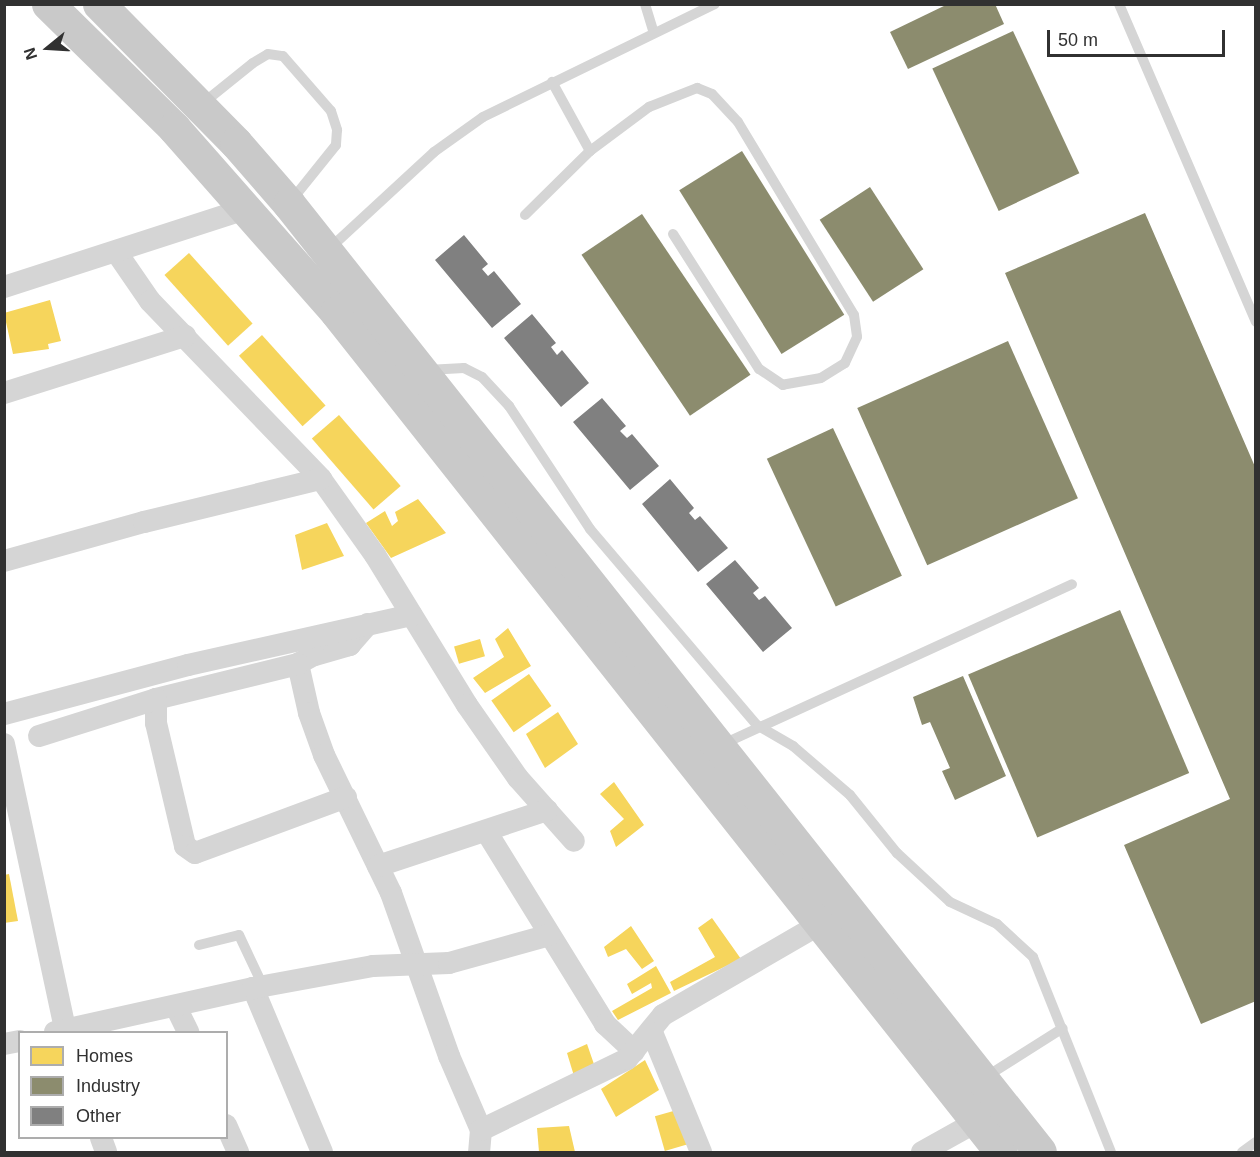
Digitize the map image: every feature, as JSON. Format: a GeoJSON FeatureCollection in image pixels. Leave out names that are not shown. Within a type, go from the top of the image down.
{"type":"FeatureCollection","features":[{"type":"Feature","properties":{"kind":"main road"},"geometry":{"type":"LineString","coordinates":[[48,4],[174,128],[248,208],[336,312],[1001,1152]]}},
{"type":"Feature","properties":{"kind":"main road"},"geometry":{"type":"LineString","coordinates":[[99,4],[199,106],[289,204],[1040,1152]]}},
{"type":"Feature","properties":{"kind":"street"},"geometry":{"type":"LineString","coordinates":[[4,287],[117,253],[248,208]]}},
{"type":"Feature","properties":{"kind":"street"},"geometry":{"type":"LineString","coordinates":[[117,253],[150,301],[321,479],[467,705],[518,778],[574,841]]}},
{"type":"Feature","properties":{"kind":"street"},"geometry":{"type":"LineString","coordinates":[[4,393],[185,336]]}},
{"type":"Feature","properties":{"kind":"street"},"geometry":{"type":"LineString","coordinates":[[4,561],[144,522],[321,479]]}},
{"type":"Feature","properties":{"kind":"street"},"geometry":{"type":"LineString","coordinates":[[4,714],[188,664],[411,615]]}},
{"type":"Feature","properties":{"kind":"street"},"geometry":{"type":"LineString","coordinates":[[39,736],[156,699],[298,664],[314,655],[350,645],[368,624]]}},
{"type":"Feature","properties":{"kind":"street"},"geometry":{"type":"LineString","coordinates":[[298,664],[309,713],[378,866],[480,1141],[607,1070],[634,1051],[663,1015],[682,1002],[754,966],[822,923]]}},
{"type":"Feature","properties":{"kind":"street"},"geometry":{"type":"LineString","coordinates":[[156,699],[156,723],[185,846],[195,853],[346,797]]}},
{"type":"Feature","properties":{"kind":"street"},"geometry":{"type":"LineString","coordinates":[[4,744],[62,1031]]}},
{"type":"Feature","properties":{"kind":"street"},"geometry":{"type":"LineString","coordinates":[[378,866],[547,810]]}},
{"type":"Feature","properties":{"kind":"street"},"geometry":{"type":"LineString","coordinates":[[486,831],[605,1024],[634,1051]]}},
{"type":"Feature","properties":{"kind":"street"},"geometry":{"type":"LineString","coordinates":[[66,1031],[258,987],[415,962],[449,963],[549,935]]}},
{"type":"Feature","properties":{"kind":"street"},"geometry":{"type":"LineString","coordinates":[[258,987],[322,1152]]}},
{"type":"Feature","properties":{"kind":"street"},"geometry":{"type":"LineString","coordinates":[[176,1006],[188,1031]]}},
{"type":"Feature","properties":{"kind":"street"},"geometry":{"type":"LineString","coordinates":[[651,1030],[701,1152]]}},
{"type":"Feature","properties":{"kind":"street"},"geometry":{"type":"LineString","coordinates":[[922,1152],[976,1122]]}},
{"type":"Feature","properties":{"kind":"street"},"geometry":{"type":"LineString","coordinates":[[228,1130],[238,1152]]}},
{"type":"Feature","properties":{"kind":"lane"},"geometry":{"type":"LineString","coordinates":[[645,4],[654,33]]}},
{"type":"Feature","properties":{"kind":"lane"},"geometry":{"type":"LineString","coordinates":[[327,251],[434,152],[483,117],[715,4]]}},
{"type":"Feature","properties":{"kind":"lane"},"geometry":{"type":"LineString","coordinates":[[1119,4],[1256,322]]}},
{"type":"Feature","properties":{"kind":"lane"},"geometry":{"type":"LineString","coordinates":[[199,106],[253,63],[268,54],[283,56],[331,111],[337,130],[336,145],[289,204]]}},
{"type":"Feature","properties":{"kind":"lane"},"geometry":{"type":"LineString","coordinates":[[552,82],[590,151]]}},
{"type":"Feature","properties":{"kind":"lane"},"geometry":{"type":"LineString","coordinates":[[525,215],[590,151],[649,107],[697,88],[712,94],[738,122],[854,315],[856,337],[845,363],[821,378],[783,385],[759,369],[673,234]]}},
{"type":"Feature","properties":{"kind":"lane"},"geometry":{"type":"LineString","coordinates":[[422,370],[464,368],[482,377],[509,406],[590,529],[757,725],[793,746],[850,795],[897,853],[950,902],[997,924],[1033,957],[1111,1152]]}},
{"type":"Feature","properties":{"kind":"lane"},"geometry":{"type":"LineString","coordinates":[[719,746],[757,725],[1072,584]]}},
{"type":"Feature","properties":{"kind":"lane"},"geometry":{"type":"LineString","coordinates":[[199,945],[239,935],[258,987]]}},
{"type":"Feature","properties":{"kind":"lane"},"geometry":{"type":"LineString","coordinates":[[981,1080],[1063,1028]]}},
{"type":"Feature","properties":{"kind":"lane"},"geometry":{"type":"LineString","coordinates":[[1242,1152],[1256,1142]]}},
{"type":"Feature","properties":{"kind":"building: Homes"},"geometry":{"type":"Polygon","coordinates":[[[189,253],[253,324],[228,346],[164,275],[189,253]]]}},
{"type":"Feature","properties":{"kind":"building: Homes"},"geometry":{"type":"Polygon","coordinates":[[[50,300],[61,341],[48,344],[49,349],[13,354],[4,313],[50,300]]]}},
{"type":"Feature","properties":{"kind":"building: Homes"},"geometry":{"type":"Polygon","coordinates":[[[262,335],[326,406],[303,426],[239,356],[262,335]]]}},
{"type":"Feature","properties":{"kind":"building: Homes"},"geometry":{"type":"Polygon","coordinates":[[[339,415],[401,486],[374,510],[312,439],[339,415]]]}},
{"type":"Feature","properties":{"kind":"building: Homes"},"geometry":{"type":"Polygon","coordinates":[[[418,499],[446,533],[391,558],[366,523],[385,511],[392,526],[398,521],[395,512],[418,499]]]}},
{"type":"Feature","properties":{"kind":"building: Homes"},"geometry":{"type":"Polygon","coordinates":[[[327,523],[344,556],[302,570],[295,535],[327,523]]]}},
{"type":"Feature","properties":{"kind":"building: Homes"},"geometry":{"type":"Polygon","coordinates":[[[508,628],[531,666],[485,693],[473,678],[504,657],[495,639],[508,628]]]}},
{"type":"Feature","properties":{"kind":"building: Homes"},"geometry":{"type":"Polygon","coordinates":[[[480,639],[485,656],[459,664],[454,646],[480,639]]]}},
{"type":"Feature","properties":{"kind":"building: Homes"},"geometry":{"type":"Polygon","coordinates":[[[529,674],[551,706],[514,732],[491,700],[529,674]]]}},
{"type":"Feature","properties":{"kind":"building: Homes"},"geometry":{"type":"Polygon","coordinates":[[[558,712],[578,744],[545,768],[526,734],[558,712]]]}},
{"type":"Feature","properties":{"kind":"building: Homes"},"geometry":{"type":"Polygon","coordinates":[[[614,782],[644,825],[616,847],[610,831],[624,819],[600,794],[614,782]]]}},
{"type":"Feature","properties":{"kind":"building: Homes"},"geometry":{"type":"Polygon","coordinates":[[[9,874],[18,921],[4,923],[4,875],[9,874]]]}},
{"type":"Feature","properties":{"kind":"building: Homes"},"geometry":{"type":"Polygon","coordinates":[[[712,918],[741,959],[674,991],[670,982],[715,957],[698,928],[712,918]]]}},
{"type":"Feature","properties":{"kind":"building: Homes"},"geometry":{"type":"Polygon","coordinates":[[[631,926],[654,961],[642,969],[626,949],[608,957],[604,947],[631,926]]]}},
{"type":"Feature","properties":{"kind":"building: Homes"},"geometry":{"type":"Polygon","coordinates":[[[656,966],[671,993],[618,1020],[612,1011],[652,988],[651,983],[632,994],[627,984],[656,966]]]}},
{"type":"Feature","properties":{"kind":"building: Homes"},"geometry":{"type":"Polygon","coordinates":[[[587,1044],[596,1070],[574,1076],[567,1053],[587,1044]]]}},
{"type":"Feature","properties":{"kind":"building: Homes"},"geometry":{"type":"Polygon","coordinates":[[[645,1060],[659,1090],[616,1117],[601,1089],[645,1060]]]}},
{"type":"Feature","properties":{"kind":"building: Homes"},"geometry":{"type":"Polygon","coordinates":[[[677,1110],[687,1145],[665,1151],[655,1116],[677,1110]]]}},
{"type":"Feature","properties":{"kind":"building: Homes"},"geometry":{"type":"Polygon","coordinates":[[[569,1126],[575,1152],[539,1152],[537,1128],[569,1126]]]}},
{"type":"Feature","properties":{"kind":"building: Industry"},"geometry":{"type":"Polygon","coordinates":[[[948,4],[995,4],[1004,24],[908,69],[890,32],[948,4]]]}},
{"type":"Feature","properties":{"kind":"building: Industry"},"geometry":{"type":"Polygon","coordinates":[[[1013,31],[1079,173],[999,211],[932,69],[1013,31]]]}},
{"type":"Feature","properties":{"kind":"building: Industry"},"geometry":{"type":"Polygon","coordinates":[[[742,151],[844,315],[782,354],[679,190],[742,151]]]}},
{"type":"Feature","properties":{"kind":"building: Industry"},"geometry":{"type":"Polygon","coordinates":[[[870,187],[923,269],[873,302],[820,220],[870,187]]]}},
{"type":"Feature","properties":{"kind":"building: Industry"},"geometry":{"type":"Polygon","coordinates":[[[1145,213],[1256,469],[1256,1001],[1201,1024],[1124,845],[1230,799],[1005,273],[1145,213]]]}},
{"type":"Feature","properties":{"kind":"building: Industry"},"geometry":{"type":"Polygon","coordinates":[[[642,214],[750,375],[690,416],[581,255],[642,214]]]}},
{"type":"Feature","properties":{"kind":"building: Industry"},"geometry":{"type":"Polygon","coordinates":[[[1008,341],[1078,498],[927,565],[857,408],[1008,341]]]}},
{"type":"Feature","properties":{"kind":"building: Industry"},"geometry":{"type":"Polygon","coordinates":[[[833,428],[902,576],[836,607],[767,459],[833,428]]]}},
{"type":"Feature","properties":{"kind":"building: Industry"},"geometry":{"type":"Polygon","coordinates":[[[1120,610],[1189,773],[1037,837],[968,674],[1120,610]]]}},
{"type":"Feature","properties":{"kind":"building: Industry"},"geometry":{"type":"Polygon","coordinates":[[[963,676],[1006,776],[955,800],[942,771],[950,768],[930,722],[922,725],[913,697],[963,676]]]}},
{"type":"Feature","properties":{"kind":"building: Other"},"geometry":{"type":"Polygon","coordinates":[[[464,235],[488,264],[482,269],[488,276],[494,271],[521,304],[492,328],[435,260],[464,235]]]}},
{"type":"Feature","properties":{"kind":"building: Other"},"geometry":{"type":"Polygon","coordinates":[[[532,314],[556,343],[551,347],[557,355],[562,350],[589,383],[561,407],[504,338],[532,314]]]}},
{"type":"Feature","properties":{"kind":"building: Other"},"geometry":{"type":"Polygon","coordinates":[[[602,398],[626,426],[620,431],[627,438],[632,434],[659,466],[630,490],[573,422],[602,398]]]}},
{"type":"Feature","properties":{"kind":"building: Other"},"geometry":{"type":"Polygon","coordinates":[[[670,479],[694,508],[689,513],[695,520],[700,516],[728,548],[698,572],[642,504],[670,479]]]}},
{"type":"Feature","properties":{"kind":"building: Other"},"geometry":{"type":"Polygon","coordinates":[[[735,560],[759,588],[753,593],[759,600],[765,596],[792,628],[763,652],[706,584],[735,560]]]}}]}
